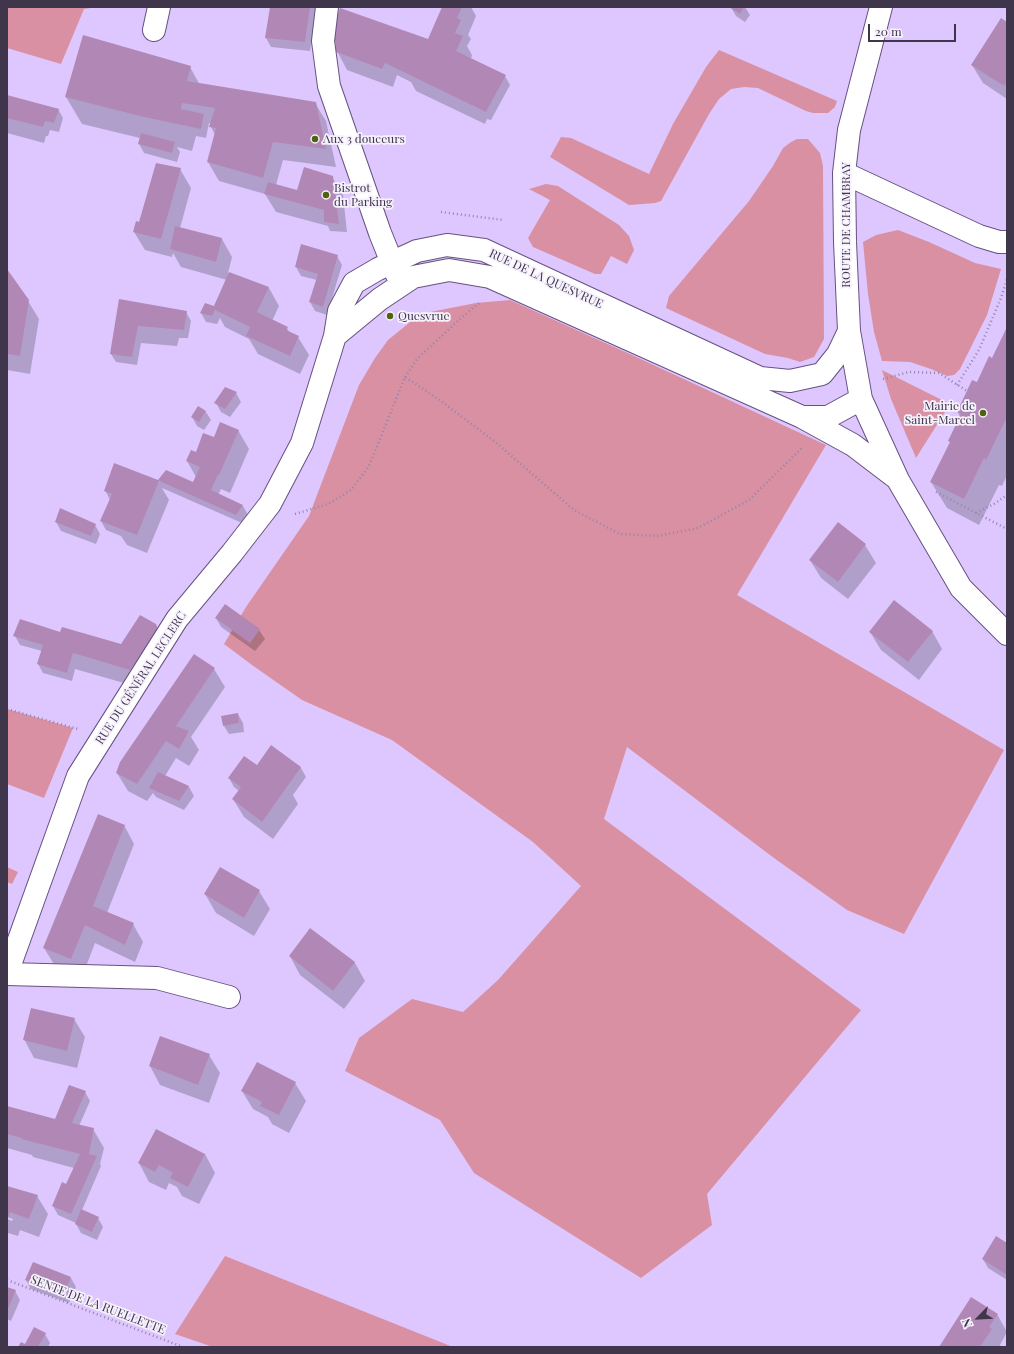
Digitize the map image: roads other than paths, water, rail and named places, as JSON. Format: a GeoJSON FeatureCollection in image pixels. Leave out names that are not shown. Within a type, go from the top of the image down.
{"type":"FeatureCollection","features":[{"type":"Feature","properties":{"kind":"street"},"geometry":{"type":"LineString","coordinates":[[154,30],[159,7]]}},
{"type":"Feature","properties":{"kind":"street"},"geometry":{"type":"LineString","coordinates":[[328,7],[323,41],[329,86],[391,262],[401,285]]}},
{"type":"Feature","properties":{"kind":"street","name":"ROUTE DE CHAMBRAY"},"geometry":{"type":"LineString","coordinates":[[881,7],[849,130],[844,173],[848,331],[860,393],[898,480],[961,588],[1007,634]]}},
{"type":"Feature","properties":{"kind":"street"},"geometry":{"type":"LineString","coordinates":[[844,173],[979,236],[999,242],[1007,242]]}},
{"type":"Feature","properties":{"kind":"street","name":"RUE DE LA QUESVRUE"},"geometry":{"type":"LineString","coordinates":[[335,336],[339,311],[354,283],[391,262],[418,251],[446,245],[484,250],[760,378],[790,381],[822,374],[838,354],[848,331]]}},
{"type":"Feature","properties":{"kind":"street","name":"RUE DE LA QUESVRUE"},"geometry":{"type":"LineString","coordinates":[[335,336],[380,299],[413,277],[449,270],[490,277],[802,417],[853,445],[898,480]]}},
{"type":"Feature","properties":{"kind":"street","name":"RUE DU GÉNÉRAL LECLERC"},"geometry":{"type":"LineString","coordinates":[[7,974],[78,776],[177,620],[270,504],[302,443],[335,336]]}},
{"type":"Feature","properties":{"kind":"street","name":"RUE DE LA QUESVRUE"},"geometry":{"type":"LineString","coordinates":[[802,417],[828,416],[860,393]]}},
{"type":"Feature","properties":{"kind":"street"},"geometry":{"type":"LineString","coordinates":[[7,974],[157,978],[229,998]]}},
{"type":"Feature","properties":{"kind":"place","name":"Aux 3 douceurs"},"geometry":{"type":"Point","coordinates":[315,139]}},
{"type":"Feature","properties":{"kind":"place","name":"Bistrot du Parking"},"geometry":{"type":"Point","coordinates":[326,195]}},
{"type":"Feature","properties":{"kind":"place","name":"Quesvrue"},"geometry":{"type":"Point","coordinates":[390,316]}},
{"type":"Feature","properties":{"kind":"place","name":"Mairie de Saint-Marcel"},"geometry":{"type":"Point","coordinates":[983,413]}}]}
